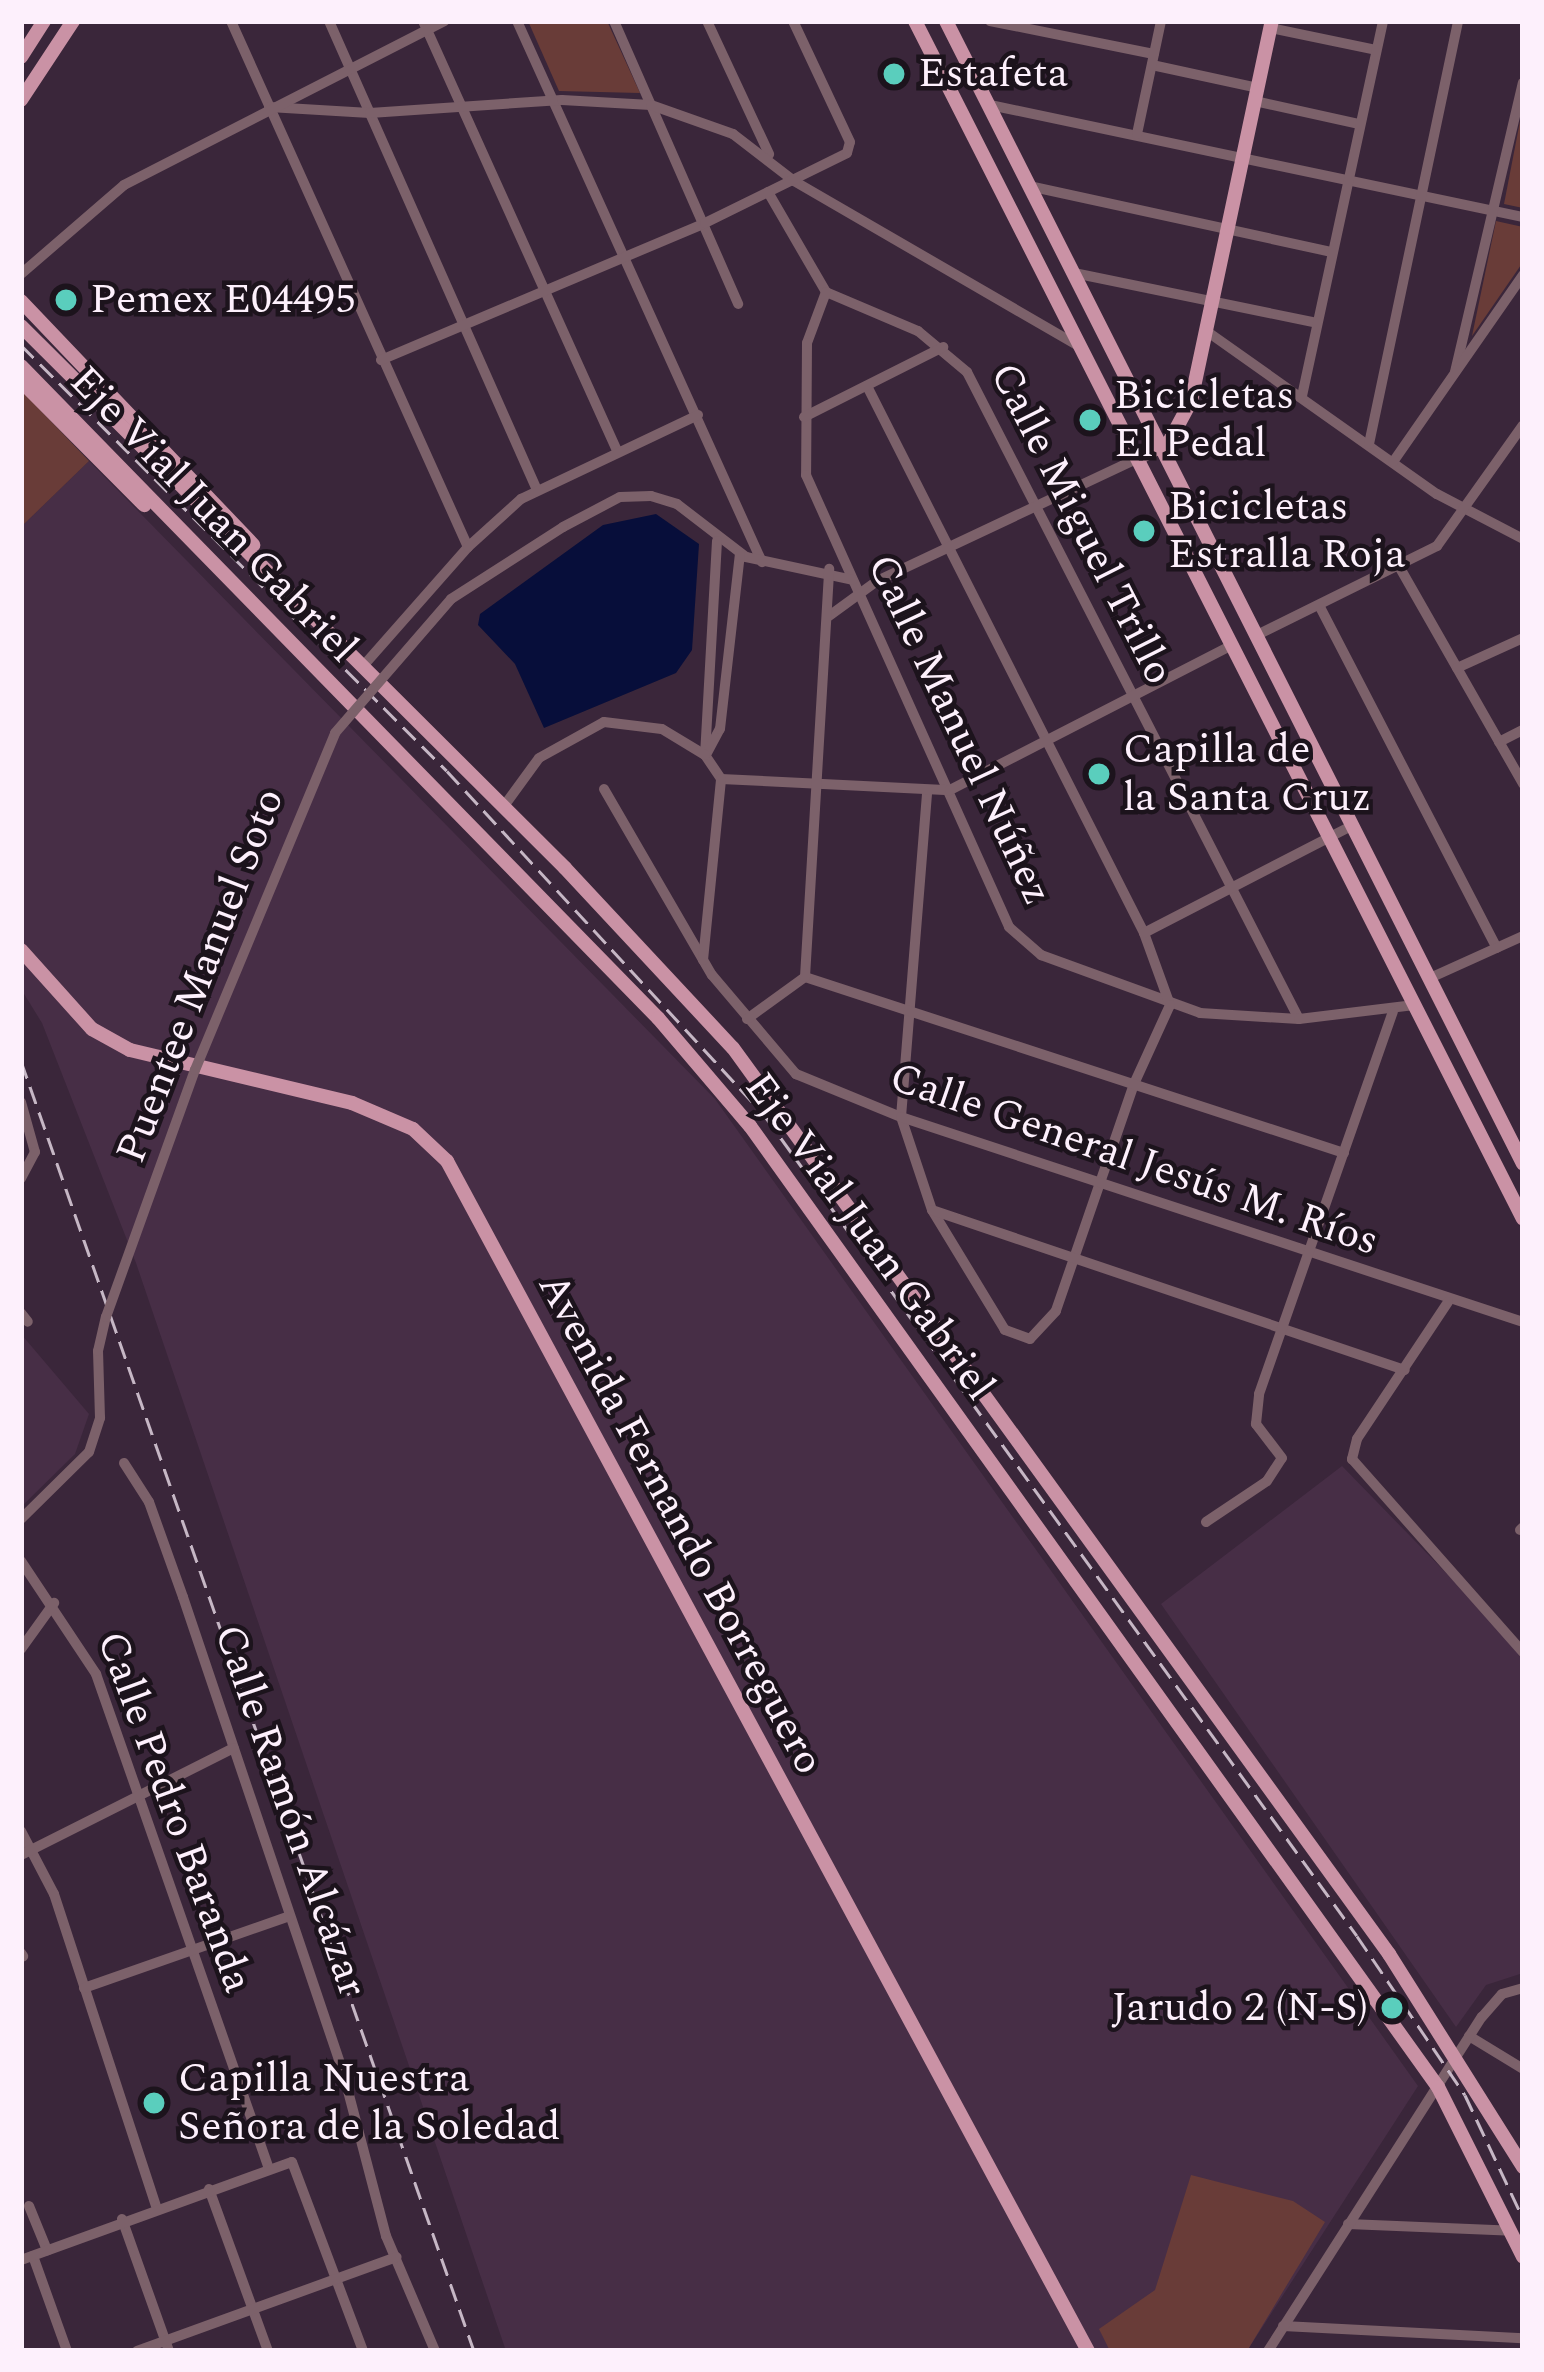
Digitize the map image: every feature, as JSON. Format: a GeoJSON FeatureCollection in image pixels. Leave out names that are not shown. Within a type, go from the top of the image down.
{"type":"FeatureCollection","features":[{"type":"Feature","properties":{"kind":"main road"},"geometry":{"type":"LineString","coordinates":[[21,57],[44,21]]}},
{"type":"Feature","properties":{"kind":"main road"},"geometry":{"type":"LineString","coordinates":[[21,100],[73,21]]}},
{"type":"Feature","properties":{"kind":"main road"},"geometry":{"type":"LineString","coordinates":[[914,21],[1087,350],[1523,1219]]}},
{"type":"Feature","properties":{"kind":"main road"},"geometry":{"type":"LineString","coordinates":[[946,21],[1523,1164]]}},
{"type":"Feature","properties":{"kind":"main road"},"geometry":{"type":"LineString","coordinates":[[1138,458],[1160,448],[1186,414],[1271,25]]}},
{"type":"Feature","properties":{"kind":"main road"},"geometry":{"type":"LineString","coordinates":[[21,301],[243,531],[277,578]]}},
{"type":"Feature","properties":{"kind":"main road","name":"Eje Vial Juan Gabriel"},"geometry":{"type":"LineString","coordinates":[[21,326],[504,806],[693,1003],[781,1108],[1458,2053],[1523,2167]]}},
{"type":"Feature","properties":{"kind":"main road","name":"Eje Vial Juan Gabriel"},"geometry":{"type":"LineString","coordinates":[[21,366],[658,1018],[751,1126],[1438,2086],[1523,2258]]}},
{"type":"Feature","properties":{"kind":"main road"},"geometry":{"type":"LineString","coordinates":[[21,381],[181,541],[223,570]]}},
{"type":"Feature","properties":{"kind":"main road","name":"Avenida Fernando Borreguero"},"geometry":{"type":"LineString","coordinates":[[21,950],[92,1029],[130,1051],[352,1103],[413,1129],[447,1161],[1088,2351]]}},
{"type":"Feature","properties":{"kind":"street"},"geometry":{"type":"LineString","coordinates":[[231,21],[468,547]]}},
{"type":"Feature","properties":{"kind":"street"},"geometry":{"type":"LineString","coordinates":[[329,21],[537,490]]}},
{"type":"Feature","properties":{"kind":"street"},"geometry":{"type":"LineString","coordinates":[[21,274],[124,184],[425,26],[444,21]]}},
{"type":"Feature","properties":{"kind":"street"},"geometry":{"type":"LineString","coordinates":[[517,21],[762,562]]}},
{"type":"Feature","properties":{"kind":"street"},"geometry":{"type":"LineString","coordinates":[[614,21],[738,304]]}},
{"type":"Feature","properties":{"kind":"street"},"geometry":{"type":"LineString","coordinates":[[707,21],[770,156],[794,181],[1087,350]]}},
{"type":"Feature","properties":{"kind":"street"},"geometry":{"type":"LineString","coordinates":[[381,360],[705,223],[850,150],[794,21]]}},
{"type":"Feature","properties":{"kind":"street"},"geometry":{"type":"LineString","coordinates":[[990,21],[1153,59],[1359,124]]}},
{"type":"Feature","properties":{"kind":"street"},"geometry":{"type":"LineString","coordinates":[[1137,134],[1161,21]]}},
{"type":"Feature","properties":{"kind":"street"},"geometry":{"type":"LineString","coordinates":[[1302,396],[1382,21]]}},
{"type":"Feature","properties":{"kind":"street"},"geometry":{"type":"LineString","coordinates":[[1369,443],[1458,21]]}},
{"type":"Feature","properties":{"kind":"street"},"geometry":{"type":"LineString","coordinates":[[1271,25],[1376,50]]}},
{"type":"Feature","properties":{"kind":"street"},"geometry":{"type":"LineString","coordinates":[[425,26],[617,450]]}},
{"type":"Feature","properties":{"kind":"street"},"geometry":{"type":"LineString","coordinates":[[1455,372],[1523,83]]}},
{"type":"Feature","properties":{"kind":"street"},"geometry":{"type":"LineString","coordinates":[[268,107],[370,113],[554,101],[651,105],[770,156]]}},
{"type":"Feature","properties":{"kind":"street"},"geometry":{"type":"LineString","coordinates":[[990,105],[1523,217]]}},
{"type":"Feature","properties":{"kind":"street"},"geometry":{"type":"LineString","coordinates":[[1030,186],[1332,252]]}},
{"type":"Feature","properties":{"kind":"street"},"geometry":{"type":"LineString","coordinates":[[768,192],[826,292]]}},
{"type":"Feature","properties":{"kind":"street"},"geometry":{"type":"LineString","coordinates":[[1074,273],[1317,323]]}},
{"type":"Feature","properties":{"kind":"street"},"geometry":{"type":"LineString","coordinates":[[1393,462],[1523,275]]}},
{"type":"Feature","properties":{"kind":"street","name":"Calle Miguel Trillo"},"geometry":{"type":"LineString","coordinates":[[826,292],[882,310],[943,346],[968,372],[1299,1019]]}},
{"type":"Feature","properties":{"kind":"street","name":"Calle Manuel Núñez"},"geometry":{"type":"LineString","coordinates":[[826,292],[810,328],[806,475],[1023,943],[1170,1005],[1223,1017],[1299,1019],[1394,1012],[1414,1005]]}},
{"type":"Feature","properties":{"kind":"street"},"geometry":{"type":"LineString","coordinates":[[1205,330],[1465,512],[1523,539]]}},
{"type":"Feature","properties":{"kind":"street"},"geometry":{"type":"LineString","coordinates":[[804,417],[943,346]]}},
{"type":"Feature","properties":{"kind":"street"},"geometry":{"type":"LineString","coordinates":[[867,386],[1144,933],[1170,1005],[1134,1084],[1049,1324],[1020,1340],[1005,1330],[932,1210],[901,1117],[927,793]]}},
{"type":"Feature","properties":{"kind":"street"},"geometry":{"type":"LineString","coordinates":[[364,665],[468,547],[537,490],[698,416]]}},
{"type":"Feature","properties":{"kind":"street"},"geometry":{"type":"LineString","coordinates":[[1255,636],[1437,546],[1523,425]]}},
{"type":"Feature","properties":{"kind":"street"},"geometry":{"type":"LineString","coordinates":[[829,616],[857,586],[1138,458]]}},
{"type":"Feature","properties":{"kind":"street","name":"Puentee Manuel Soto"},"geometry":{"type":"LineString","coordinates":[[21,1519],[88,1452],[100,1418],[98,1351],[106,1317],[195,1070],[330,743],[451,599],[563,526],[638,495],[677,504],[717,541],[740,554],[762,562],[829,569],[857,586]]}},
{"type":"Feature","properties":{"kind":"street"},"geometry":{"type":"LineString","coordinates":[[706,755],[717,541]]}},
{"type":"Feature","properties":{"kind":"street"},"geometry":{"type":"LineString","coordinates":[[706,755],[720,729],[740,554]]}},
{"type":"Feature","properties":{"kind":"street"},"geometry":{"type":"LineString","coordinates":[[1400,568],[1523,784]]}},
{"type":"Feature","properties":{"kind":"street"},"geometry":{"type":"LineString","coordinates":[[805,977],[829,569]]}},
{"type":"Feature","properties":{"kind":"street"},"geometry":{"type":"LineString","coordinates":[[1321,607],[1497,947]]}},
{"type":"Feature","properties":{"kind":"street"},"geometry":{"type":"LineString","coordinates":[[1457,668],[1523,638]]}},
{"type":"Feature","properties":{"kind":"street"},"geometry":{"type":"LineString","coordinates":[[721,779],[927,793],[950,790],[1232,645]]}},
{"type":"Feature","properties":{"kind":"street"},"geometry":{"type":"LineString","coordinates":[[504,806],[539,758],[604,722],[662,729],[706,755],[721,779],[704,960]]}},
{"type":"Feature","properties":{"kind":"street"},"geometry":{"type":"LineString","coordinates":[[1499,742],[1523,730]]}},
{"type":"Feature","properties":{"kind":"street","name":"Calle General Jesús M. Ríos"},"geometry":{"type":"LineString","coordinates":[[604,789],[704,960],[796,1074],[901,1117],[1448,1302],[1523,1322]]}},
{"type":"Feature","properties":{"kind":"street"},"geometry":{"type":"LineString","coordinates":[[1144,933],[1351,826]]}},
{"type":"Feature","properties":{"kind":"street"},"geometry":{"type":"LineString","coordinates":[[1430,978],[1519,938],[1523,958]]}},
{"type":"Feature","properties":{"kind":"street"},"geometry":{"type":"LineString","coordinates":[[805,977],[910,1006],[1344,1154]]}},
{"type":"Feature","properties":{"kind":"street"},"geometry":{"type":"LineString","coordinates":[[747,1019],[805,977]]}},
{"type":"Feature","properties":{"kind":"street"},"geometry":{"type":"LineString","coordinates":[[1206,1522],[1267,1481],[1282,1458],[1256,1410],[1394,1012]]}},
{"type":"Feature","properties":{"kind":"street"},"geometry":{"type":"LineString","coordinates":[[21,1102],[34,1140],[32,1163],[21,1178]]}},
{"type":"Feature","properties":{"kind":"street"},"geometry":{"type":"LineString","coordinates":[[932,1210],[1405,1370]]}},
{"type":"Feature","properties":{"kind":"street"},"geometry":{"type":"LineString","coordinates":[[1448,1302],[1352,1453],[1356,1470],[1523,1652]]}},
{"type":"Feature","properties":{"kind":"street","name":"Calle Ramón Alcázar"},"geometry":{"type":"LineString","coordinates":[[124,1463],[149,1502],[290,1916],[396,2257],[435,2351]]}},
{"type":"Feature","properties":{"kind":"street","name":"Calle Pedro Baranda"},"geometry":{"type":"LineString","coordinates":[[21,1561],[85,1649],[268,2166]]}},
{"type":"Feature","properties":{"kind":"street"},"geometry":{"type":"LineString","coordinates":[[21,1649],[54,1603]]}},
{"type":"Feature","properties":{"kind":"street"},"geometry":{"type":"LineString","coordinates":[[21,1855],[234,1748]]}},
{"type":"Feature","properties":{"kind":"street"},"geometry":{"type":"LineString","coordinates":[[21,1831],[34,1849],[156,2206]]}},
{"type":"Feature","properties":{"kind":"street"},"geometry":{"type":"LineString","coordinates":[[84,1988],[290,1916]]}},
{"type":"Feature","properties":{"kind":"street"},"geometry":{"type":"LineString","coordinates":[[1268,2351],[1492,2002],[1523,1988]]}},
{"type":"Feature","properties":{"kind":"street"},"geometry":{"type":"LineString","coordinates":[[1469,2036],[1523,2068]]}},
{"type":"Feature","properties":{"kind":"street"},"geometry":{"type":"LineString","coordinates":[[68,2351],[27,2258],[286,2161],[299,2169],[363,2351]]}},
{"type":"Feature","properties":{"kind":"street"},"geometry":{"type":"LineString","coordinates":[[208,2188],[268,2351]]}},
{"type":"Feature","properties":{"kind":"street"},"geometry":{"type":"LineString","coordinates":[[29,2206],[47,2250]]}},
{"type":"Feature","properties":{"kind":"street"},"geometry":{"type":"LineString","coordinates":[[122,2219],[168,2346]]}},
{"type":"Feature","properties":{"kind":"street"},"geometry":{"type":"LineString","coordinates":[[1348,2224],[1513,2231]]}},
{"type":"Feature","properties":{"kind":"street"},"geometry":{"type":"LineString","coordinates":[[137,2351],[168,2346],[396,2257]]}},
{"type":"Feature","properties":{"kind":"street"},"geometry":{"type":"LineString","coordinates":[[1283,2326],[1523,2338]]}},
{"type":"Feature","properties":{"kind":"shaded area"},"geometry":{"type":"Polygon","coordinates":[[[528,21],[607,21],[640,93],[559,91],[528,21]]]}},
{"type":"Feature","properties":{"kind":"shaded area"},"geometry":{"type":"Polygon","coordinates":[[[1523,106],[1523,208],[1504,204],[1523,106]]]}},
{"type":"Feature","properties":{"kind":"shaded area"},"geometry":{"type":"Polygon","coordinates":[[[1496,221],[1523,227],[1523,262],[1472,336],[1496,221]]]}},
{"type":"Feature","properties":{"kind":"shaded area"},"geometry":{"type":"Polygon","coordinates":[[[21,390],[89,461],[21,527],[21,390]]]}},
{"type":"Feature","properties":{"kind":"shaded area"},"geometry":{"type":"Polygon","coordinates":[[[89,461],[715,1099],[1418,2086],[1247,2351],[506,2351],[136,1263],[42,1023],[21,989],[21,527],[89,461]]]}},
{"type":"Feature","properties":{"kind":"shaded area"},"geometry":{"type":"Polygon","coordinates":[[[656,514],[699,544],[692,650],[676,673],[544,728],[515,664],[478,625],[480,614],[603,525],[656,514]]]}},
{"type":"Feature","properties":{"kind":"shaded area"},"geometry":{"type":"Polygon","coordinates":[[[21,1334],[89,1414],[75,1454],[21,1507],[21,1334]]]}},
{"type":"Feature","properties":{"kind":"shaded area"},"geometry":{"type":"Polygon","coordinates":[[[1342,1466],[1523,1652],[1523,1973],[1486,1985],[1456,2027],[1161,1604],[1342,1466]]]}},
{"type":"Feature","properties":{"kind":"shaded area"},"geometry":{"type":"Polygon","coordinates":[[[1191,2175],[1293,2201],[1325,2222],[1247,2351],[1110,2351],[1099,2329],[1155,2290],[1191,2175]]]}},
{"type":"Feature","properties":{"kind":"railway"},"geometry":{"type":"LineString","coordinates":[[21,345],[447,771],[765,1116],[1357,1936],[1465,2095],[1523,2218]]}},
{"type":"Feature","properties":{"kind":"railway"},"geometry":{"type":"LineString","coordinates":[[21,1061],[474,2351]]}},
{"type":"Feature","properties":{"kind":"place","name":"Estafeta"},"geometry":{"type":"Point","coordinates":[894,74]}},
{"type":"Feature","properties":{"kind":"place","name":"Pemex E04495"},"geometry":{"type":"Point","coordinates":[66,300]}},
{"type":"Feature","properties":{"kind":"place","name":"Bicicletas El Pedal"},"geometry":{"type":"Point","coordinates":[1090,420]}},
{"type":"Feature","properties":{"kind":"place","name":"Bicicletas Estralla Roja"},"geometry":{"type":"Point","coordinates":[1144,531]}},
{"type":"Feature","properties":{"kind":"place","name":"Capilla de la Santa Cruz"},"geometry":{"type":"Point","coordinates":[1099,774]}},
{"type":"Feature","properties":{"kind":"place","name":"Jarudo 2 (N-S)"},"geometry":{"type":"Point","coordinates":[1392,2008]}},
{"type":"Feature","properties":{"kind":"place","name":"Capilla Nuestra Señora de la Soledad"},"geometry":{"type":"Point","coordinates":[154,2103]}}]}
